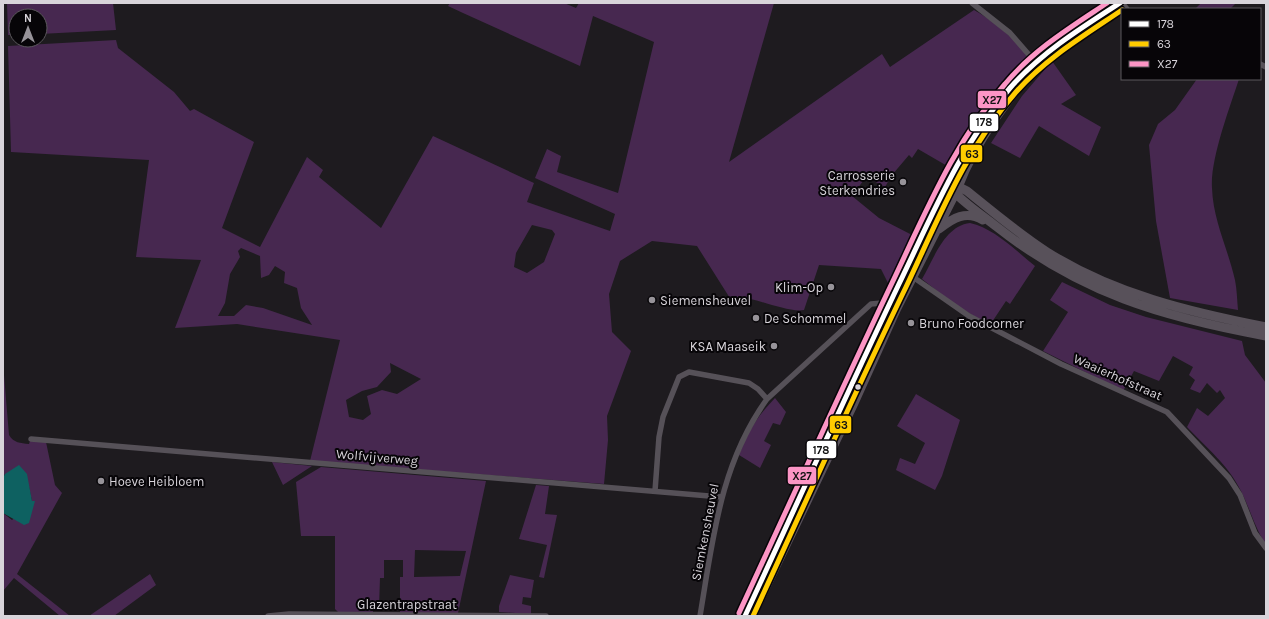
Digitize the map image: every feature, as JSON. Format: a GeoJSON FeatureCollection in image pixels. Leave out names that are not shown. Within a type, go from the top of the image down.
{"type":"FeatureCollection","features":[{"type":"Feature","properties":{"kind":"main road"},"geometry":{"type":"LineString","coordinates":[[745,616],[847,395],[884,307],[892,297],[948,184],[986,118],[1037,64],[1060,45],[1121,3]]}},
{"type":"Feature","properties":{"kind":"main road"},"geometry":{"type":"LineString","coordinates":[[752,616],[913,277],[958,190],[973,156],[1013,90]]}},
{"type":"Feature","properties":{"kind":"main road"},"geometry":{"type":"LineString","coordinates":[[948,184],[1046,251],[1094,278],[1171,306],[1266,327]]}},
{"type":"Feature","properties":{"kind":"main road"},"geometry":{"type":"LineString","coordinates":[[958,190],[1011,238]]}},
{"type":"Feature","properties":{"kind":"main road"},"geometry":{"type":"LineString","coordinates":[[938,230],[958,217],[973,216],[982,219],[1062,272],[1118,298],[1188,320],[1266,336]]}},
{"type":"Feature","properties":{"kind":"main road"},"geometry":{"type":"LineString","coordinates":[[847,395],[848,401],[854,403]]}},
{"type":"Feature","properties":{"kind":"street"},"geometry":{"type":"LineString","coordinates":[[972,3],[1010,33],[1037,64]]}},
{"type":"Feature","properties":{"kind":"street","name":"Waaierhofstraat"},"geometry":{"type":"LineString","coordinates":[[913,277],[969,316],[1061,364],[1167,412],[1232,482],[1240,495],[1255,533],[1266,548]]}},
{"type":"Feature","properties":{"kind":"street","name":"Siemkensheuvel"},"geometry":{"type":"LineString","coordinates":[[700,616],[721,497],[737,450],[755,416],[767,399],[871,304],[884,307]]}},
{"type":"Feature","properties":{"kind":"street"},"geometry":{"type":"LineString","coordinates":[[655,491],[659,437],[670,398],[679,377],[682,374],[689,372],[749,383],[758,389],[767,399]]}},
{"type":"Feature","properties":{"kind":"street","name":"Wolfvijverweg"},"geometry":{"type":"LineString","coordinates":[[31,439],[721,497]]}},
{"type":"Feature","properties":{"kind":"street","name":"Glazentrapstraat"},"geometry":{"type":"LineString","coordinates":[[268,616],[295,614],[546,616]]}},
{"type":"Feature","properties":{"kind":"shaded area"},"geometry":{"type":"Polygon","coordinates":[[[7,3],[113,3],[116,30],[48,34],[48,8],[8,8],[8,35],[7,3]]]}},
{"type":"Feature","properties":{"kind":"shaded area"},"geometry":{"type":"Polygon","coordinates":[[[450,3],[564,3],[576,8],[579,3],[774,3],[729,162],[882,54],[890,67],[974,10],[1005,32],[1026,54],[1029,61],[996,98],[976,125],[949,167],[918,149],[912,158],[909,155],[892,175],[885,187],[866,177],[852,196],[879,218],[914,236],[889,285],[881,269],[819,265],[804,310],[790,310],[741,297],[733,303],[697,246],[652,241],[620,261],[609,294],[612,332],[631,351],[607,416],[608,440],[604,484],[310,461],[340,340],[237,324],[175,328],[201,260],[136,257],[149,160],[11,152],[8,48],[48,48],[48,44],[116,40],[118,48],[174,92],[190,111],[194,109],[254,142],[222,228],[260,247],[307,157],[323,170],[319,177],[381,228],[433,136],[534,183],[527,202],[610,231],[615,214],[535,178],[547,149],[561,156],[557,172],[618,193],[654,42],[593,16],[580,66],[448,6],[450,3]],[[532,225],[516,253],[514,267],[527,273],[544,262],[555,234],[552,230],[532,225]],[[241,248],[238,251],[240,257],[230,274],[225,303],[218,316],[234,316],[246,305],[263,308],[312,325],[301,308],[297,288],[284,283],[285,272],[275,266],[269,275],[261,278],[260,256],[241,248]],[[390,363],[391,372],[377,387],[362,391],[346,400],[349,417],[363,420],[371,414],[367,396],[382,390],[397,394],[421,379],[390,363]]]}},
{"type":"Feature","properties":{"kind":"shaded area"},"geometry":{"type":"Polygon","coordinates":[[[1201,3],[1236,3],[1231,8],[1196,8],[1201,3]]]}},
{"type":"Feature","properties":{"kind":"shaded area"},"geometry":{"type":"Polygon","coordinates":[[[1052,61],[1076,95],[1061,104],[1101,127],[1089,156],[1039,126],[1020,158],[991,143],[1022,96],[1052,61]]]}},
{"type":"Feature","properties":{"kind":"shaded area"},"geometry":{"type":"Polygon","coordinates":[[[1196,80],[1239,80],[1217,148],[1212,176],[1215,212],[1235,280],[1238,310],[1170,298],[1156,221],[1149,145],[1158,124],[1175,110],[1196,80]]]}},
{"type":"Feature","properties":{"kind":"shaded area"},"geometry":{"type":"Polygon","coordinates":[[[970,223],[996,235],[1035,266],[1010,304],[1006,301],[990,325],[955,304],[922,279],[941,245],[953,230],[961,225],[970,223]]]}},
{"type":"Feature","properties":{"kind":"shaded area"},"geometry":{"type":"Polygon","coordinates":[[[3,279],[4,375],[9,435],[13,440],[20,443],[29,444],[30,441],[46,442],[55,485],[62,493],[17,574],[70,616],[60,616],[14,578],[3,591],[3,513],[12,520],[35,501],[32,501],[29,487],[5,474],[3,478],[3,279]]]}},
{"type":"Feature","properties":{"kind":"shaded area"},"geometry":{"type":"Polygon","coordinates":[[[1062,282],[1110,305],[1146,317],[1242,341],[1245,355],[1266,383],[1266,545],[1236,482],[1230,473],[1217,457],[1187,427],[1197,408],[1208,416],[1225,398],[1220,390],[1217,393],[1207,383],[1200,393],[1190,389],[1195,380],[1189,375],[1193,367],[1173,356],[1159,381],[1134,371],[1123,391],[1043,351],[1068,312],[1050,300],[1062,282]]]}},
{"type":"Feature","properties":{"kind":"shaded area"},"geometry":{"type":"Polygon","coordinates":[[[916,394],[960,420],[942,476],[935,490],[896,470],[900,458],[915,464],[925,443],[897,426],[916,394]]]}},
{"type":"Feature","properties":{"kind":"shaded area"},"geometry":{"type":"Polygon","coordinates":[[[775,398],[786,412],[780,425],[773,423],[764,441],[771,445],[760,468],[739,455],[746,438],[754,425],[775,398]]]}},
{"type":"Feature","properties":{"kind":"shaded area"},"geometry":{"type":"Polygon","coordinates":[[[272,462],[312,466],[283,485],[272,462]]]}},
{"type":"Feature","properties":{"kind":"shaded area"},"geometry":{"type":"Polygon","coordinates":[[[321,467],[486,481],[458,613],[400,613],[400,577],[403,577],[403,560],[384,560],[384,578],[380,578],[379,608],[373,608],[373,612],[339,613],[335,609],[335,536],[301,536],[296,482],[321,467]],[[415,550],[414,577],[460,576],[466,551],[415,550]]]}},
{"type":"Feature","properties":{"kind":"shaded area"},"geometry":{"type":"Polygon","coordinates":[[[536,485],[549,486],[545,514],[557,515],[544,578],[539,577],[547,545],[519,539],[536,485]]]}},
{"type":"Feature","properties":{"kind":"shaded area"},"geometry":{"type":"Polygon","coordinates":[[[150,574],[156,585],[114,616],[89,616],[150,574]]]}},
{"type":"Feature","properties":{"kind":"shaded area"},"geometry":{"type":"Polygon","coordinates":[[[510,575],[534,580],[531,598],[523,597],[522,604],[531,606],[531,614],[499,612],[499,606],[510,575]]]}},
{"type":"Feature","properties":{"kind":"water"},"geometry":{"type":"Polygon","coordinates":[[[19,465],[27,474],[32,501],[35,501],[29,523],[24,525],[3,513],[3,478],[5,474],[19,465]]]}},
{"type":"Feature","properties":{"kind":"transit line","name":"X27"},"geometry":{"type":"LineString","coordinates":[[739,613],[916,231],[942,179],[970,130],[1005,84],[1028,60],[1053,40],[1107,3]]}},
{"type":"Feature","properties":{"kind":"transit line","name":"178"},"geometry":{"type":"LineString","coordinates":[[745,616],[859,368],[922,235],[961,158],[992,110],[1022,75],[1048,52],[1120,3]]}},
{"type":"Feature","properties":{"kind":"transit line","name":"63"},"geometry":{"type":"LineString","coordinates":[[753,616],[954,185],[982,137],[1016,92],[1040,68],[1080,38],[1121,11]]}},
{"type":"Feature","properties":{"kind":"place","name":"Carrosserie Sterkendries"},"geometry":{"type":"Point","coordinates":[903,182]}},
{"type":"Feature","properties":{"kind":"place","name":"Klim-Op"},"geometry":{"type":"Point","coordinates":[831,287]}},
{"type":"Feature","properties":{"kind":"place","name":"Siemensheuvel"},"geometry":{"type":"Point","coordinates":[652,300]}},
{"type":"Feature","properties":{"kind":"place","name":"De Schommel"},"geometry":{"type":"Point","coordinates":[756,318]}},
{"type":"Feature","properties":{"kind":"place","name":"Bruno Foodcorner"},"geometry":{"type":"Point","coordinates":[911,323]}},
{"type":"Feature","properties":{"kind":"place","name":"KSA Maaseik"},"geometry":{"type":"Point","coordinates":[774,346]}},
{"type":"Feature","properties":{"kind":"place","name":"Hoeve Heibloem"},"geometry":{"type":"Point","coordinates":[101,481]}}]}
